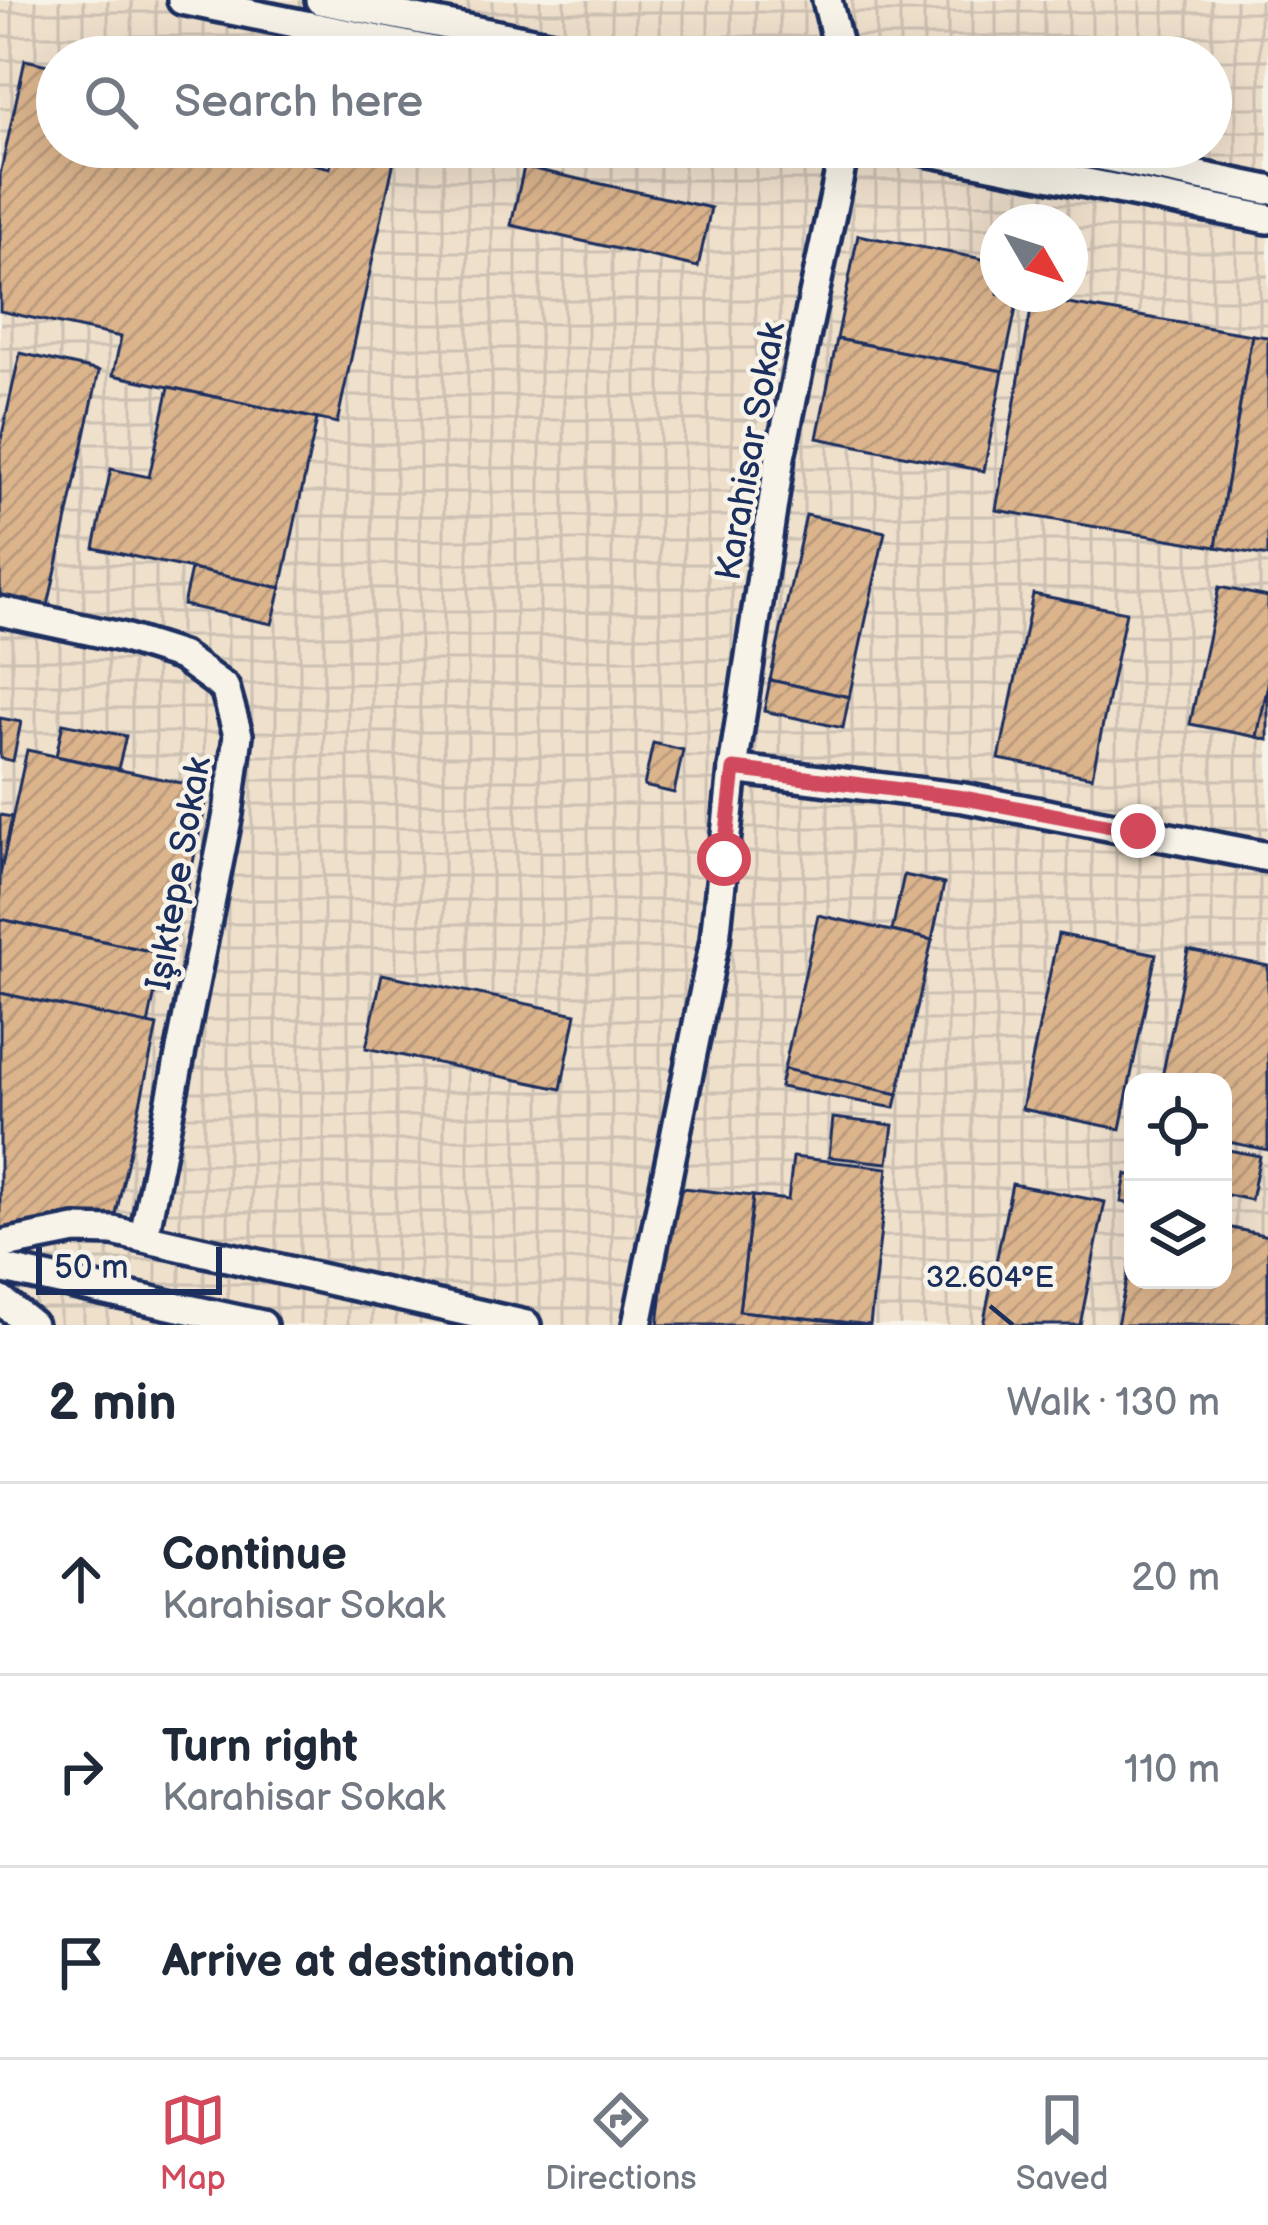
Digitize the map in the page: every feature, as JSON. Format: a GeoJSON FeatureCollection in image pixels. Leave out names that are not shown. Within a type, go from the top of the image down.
{"type":"FeatureCollection","features":[{"type":"Feature","properties":{"kind":"street"},"geometry":{"type":"LineString","coordinates":[[182,0],[359,36]]}},
{"type":"Feature","properties":{"kind":"street"},"geometry":{"type":"LineString","coordinates":[[320,0],[503,36]]}},
{"type":"Feature","properties":{"kind":"street"},"geometry":{"type":"LineString","coordinates":[[827,0],[836,36]]}},
{"type":"Feature","properties":{"kind":"street","name":"Karahisar Sokak"},"geometry":{"type":"LineString","coordinates":[[637,1325],[715,940],[734,769],[780,457],[840,168]]}},
{"type":"Feature","properties":{"kind":"street"},"geometry":{"type":"LineString","coordinates":[[1012,168],[1268,219]]}},
{"type":"Feature","properties":{"kind":"street"},"geometry":{"type":"LineString","coordinates":[[1161,168],[1268,190]]}},
{"type":"Feature","properties":{"kind":"street","name":"Işıktepe Sokak"},"geometry":{"type":"LineString","coordinates":[[0,610],[121,637],[181,656],[225,688],[238,735],[229,814],[144,1236]]}},
{"type":"Feature","properties":{"kind":"street"},"geometry":{"type":"LineString","coordinates":[[734,769],[964,798],[1268,856]]}},
{"type":"Feature","properties":{"kind":"street"},"geometry":{"type":"LineString","coordinates":[[0,1245],[75,1230],[144,1236],[526,1325]]}},
{"type":"Feature","properties":{"kind":"street"},"geometry":{"type":"LineString","coordinates":[[0,1268],[262,1325]]}},
{"type":"Feature","properties":{"kind":"street"},"geometry":{"type":"LineString","coordinates":[[0,1300],[32,1325]]}},
{"type":"Feature","properties":{"kind":"shaded area"},"geometry":{"type":"Polygon","coordinates":[[[0,0],[1268,0],[1268,1325],[0,1325],[0,0]]]}},
{"type":"Feature","properties":{"kind":"building"},"geometry":{"type":"Polygon","coordinates":[[[25,60],[36,62],[36,168],[392,168],[337,423],[113,375],[121,337],[0,311],[0,175],[25,60]]]}},
{"type":"Feature","properties":{"kind":"building"},"geometry":{"type":"Polygon","coordinates":[[[524,168],[711,208],[698,267],[511,225],[524,168]]]}},
{"type":"Feature","properties":{"kind":"building"},"geometry":{"type":"Polygon","coordinates":[[[858,235],[980,259],[980,312],[1015,312],[1003,371],[837,339],[858,235]]]}},
{"type":"Feature","properties":{"kind":"building"},"geometry":{"type":"Polygon","coordinates":[[[1088,307],[1252,335],[1216,547],[996,510],[1031,312],[1088,312],[1088,307]]]}},
{"type":"Feature","properties":{"kind":"building"},"geometry":{"type":"Polygon","coordinates":[[[1252,335],[1268,337],[1268,556],[1216,547],[1252,335]]]}},
{"type":"Feature","properties":{"kind":"building"},"geometry":{"type":"Polygon","coordinates":[[[837,339],[1003,371],[984,471],[817,438],[837,339]]]}},
{"type":"Feature","properties":{"kind":"building"},"geometry":{"type":"Polygon","coordinates":[[[20,353],[99,371],[48,606],[0,596],[0,444],[20,353]]]}},
{"type":"Feature","properties":{"kind":"building"},"geometry":{"type":"Polygon","coordinates":[[[169,387],[317,419],[281,588],[94,548],[111,469],[149,477],[169,387]]]}},
{"type":"Feature","properties":{"kind":"building"},"geometry":{"type":"Polygon","coordinates":[[[806,515],[885,532],[849,697],[770,680],[806,515]]]}},
{"type":"Feature","properties":{"kind":"building"},"geometry":{"type":"Polygon","coordinates":[[[191,569],[281,588],[272,624],[183,605],[191,569]]]}},
{"type":"Feature","properties":{"kind":"building"},"geometry":{"type":"Polygon","coordinates":[[[1219,587],[1268,597],[1268,685],[1257,737],[1190,724],[1219,587]]]}},
{"type":"Feature","properties":{"kind":"building"},"geometry":{"type":"Polygon","coordinates":[[[1033,594],[1126,612],[1092,777],[999,759],[1033,594]]]}},
{"type":"Feature","properties":{"kind":"building"},"geometry":{"type":"Polygon","coordinates":[[[770,680],[849,697],[843,728],[764,711],[770,680]]]}},
{"type":"Feature","properties":{"kind":"building"},"geometry":{"type":"Polygon","coordinates":[[[1268,685],[1268,740],[1257,737],[1268,685]]]}},
{"type":"Feature","properties":{"kind":"building"},"geometry":{"type":"Polygon","coordinates":[[[0,718],[21,722],[13,761],[0,758],[0,718]]]}},
{"type":"Feature","properties":{"kind":"building"},"geometry":{"type":"Polygon","coordinates":[[[63,723],[126,736],[118,769],[56,756],[63,723]]]}},
{"type":"Feature","properties":{"kind":"building"},"geometry":{"type":"Polygon","coordinates":[[[653,743],[683,750],[674,793],[644,786],[653,743]]]}},
{"type":"Feature","properties":{"kind":"building"},"geometry":{"type":"Polygon","coordinates":[[[27,750],[209,789],[177,936],[167,934],[163,954],[0,919],[0,875],[27,750]]]}},
{"type":"Feature","properties":{"kind":"building"},"geometry":{"type":"Polygon","coordinates":[[[0,815],[12,817],[0,875],[0,815]]]}},
{"type":"Feature","properties":{"kind":"building"},"geometry":{"type":"Polygon","coordinates":[[[904,875],[944,884],[932,940],[892,931],[904,875]]]}},
{"type":"Feature","properties":{"kind":"building"},"geometry":{"type":"Polygon","coordinates":[[[818,915],[932,940],[898,1094],[784,1069],[818,915]]]}},
{"type":"Feature","properties":{"kind":"building"},"geometry":{"type":"Polygon","coordinates":[[[0,919],[163,954],[148,1025],[0,993],[0,919]]]}},
{"type":"Feature","properties":{"kind":"building"},"geometry":{"type":"Polygon","coordinates":[[[1058,934],[1156,954],[1132,1073],[1124,1073],[1120,1129],[1022,1109],[1058,934]]]}},
{"type":"Feature","properties":{"kind":"building"},"geometry":{"type":"Polygon","coordinates":[[[1188,950],[1268,966],[1268,1150],[1232,1143],[1232,1073],[1163,1073],[1188,950]]]}},
{"type":"Feature","properties":{"kind":"building"},"geometry":{"type":"Polygon","coordinates":[[[382,974],[576,1014],[561,1089],[366,1048],[382,974]]]}},
{"type":"Feature","properties":{"kind":"building"},"geometry":{"type":"Polygon","coordinates":[[[0,993],[157,1026],[115,1219],[0,1228],[0,993]]]}},
{"type":"Feature","properties":{"kind":"building"},"geometry":{"type":"Polygon","coordinates":[[[784,1069],[898,1094],[895,1108],[780,1087],[784,1069]]]}},
{"type":"Feature","properties":{"kind":"building"},"geometry":{"type":"Polygon","coordinates":[[[833,1118],[893,1125],[888,1163],[829,1157],[833,1118]]]}},
{"type":"Feature","properties":{"kind":"building"},"geometry":{"type":"Polygon","coordinates":[[[1232,1151],[1260,1156],[1251,1200],[1232,1196],[1232,1151]]]}},
{"type":"Feature","properties":{"kind":"building"},"geometry":{"type":"Polygon","coordinates":[[[793,1157],[888,1168],[870,1325],[739,1311],[753,1196],[788,1200],[793,1157]]]}},
{"type":"Feature","properties":{"kind":"building"},"geometry":{"type":"Polygon","coordinates":[[[1012,1184],[1105,1202],[1080,1325],[983,1325],[1012,1184]]]}},
{"type":"Feature","properties":{"kind":"building"},"geometry":{"type":"Polygon","coordinates":[[[674,1187],[753,1196],[739,1311],[868,1325],[658,1325],[674,1187]]]}},
{"type":"Feature","properties":{"kind":"building"},"geometry":{"type":"Polygon","coordinates":[[[1232,1228],[1268,1236],[1268,1325],[1117,1325],[1125,1289],[1232,1289],[1232,1228]]]}},
{"type":"Feature","properties":{"kind":"route"},"geometry":{"type":"LineString","coordinates":[[724,859],[734,769],[964,798],[1138,831]]}}]}
